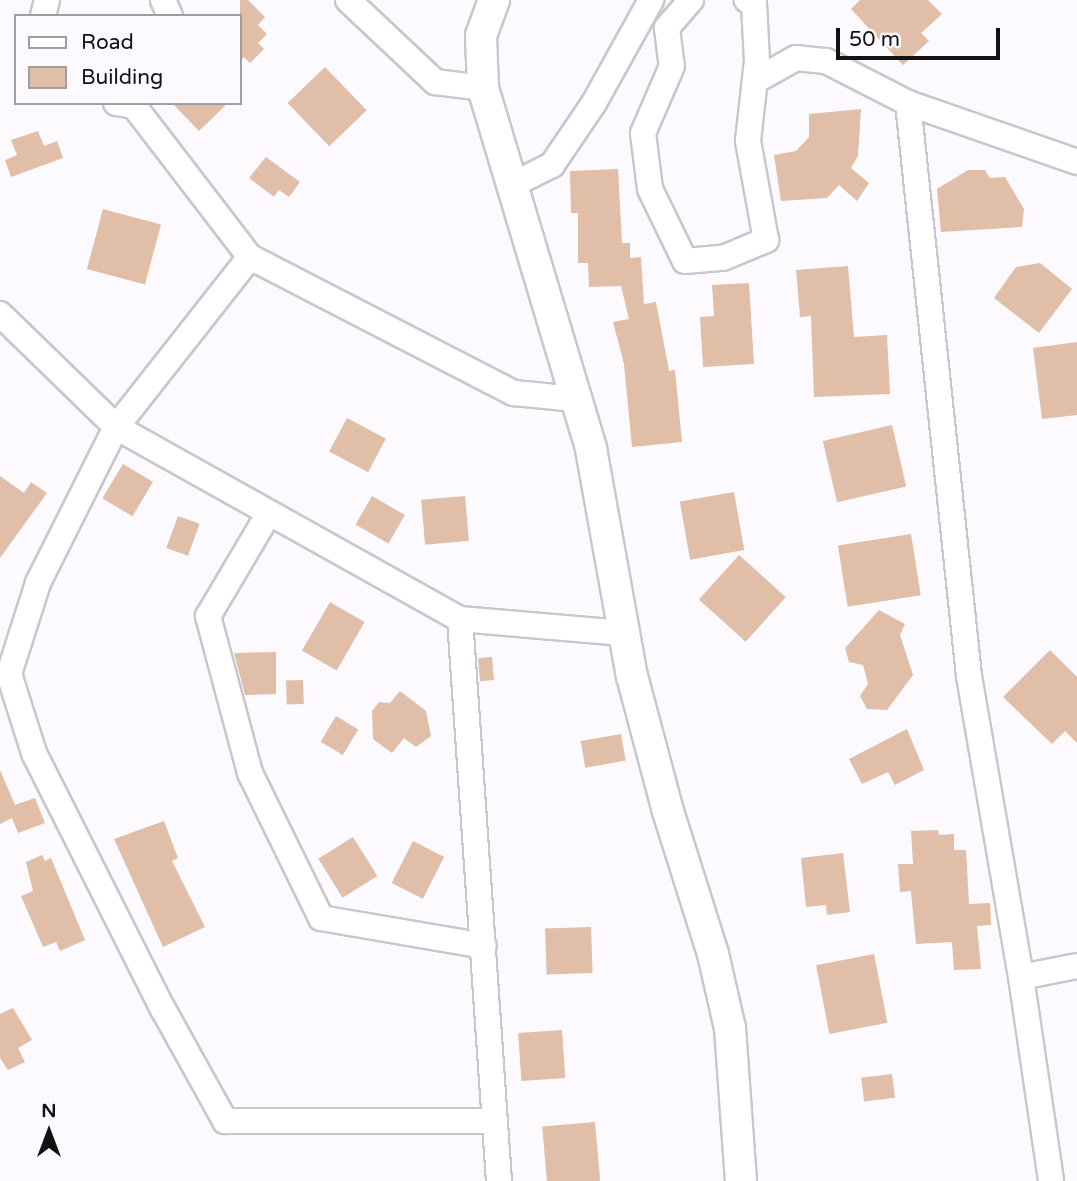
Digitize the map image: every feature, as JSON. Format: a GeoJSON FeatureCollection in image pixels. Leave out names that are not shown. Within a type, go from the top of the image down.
{"type":"FeatureCollection","features":[{"type":"Feature","properties":{"kind":"street"},"geometry":{"type":"LineString","coordinates":[[348,0],[435,82],[483,88]]}},
{"type":"Feature","properties":{"kind":"street"},"geometry":{"type":"LineString","coordinates":[[494,0],[481,36],[483,88],[591,449],[622,634],[730,1028],[740,1181]]}},
{"type":"Feature","properties":{"kind":"street"},"geometry":{"type":"LineString","coordinates":[[512,185],[552,165],[594,103],[651,0]]}},
{"type":"Feature","properties":{"kind":"street"},"geometry":{"type":"LineString","coordinates":[[691,0],[667,28],[672,66],[643,133],[649,189],[685,261],[723,258],[766,240],[748,141],[755,81],[754,4],[747,0]]}},
{"type":"Feature","properties":{"kind":"street"},"geometry":{"type":"LineString","coordinates":[[755,81],[796,58],[826,61],[908,103],[1077,162]]}},
{"type":"Feature","properties":{"kind":"street"},"geometry":{"type":"LineString","coordinates":[[908,103],[969,676],[1021,976],[1051,1181]]}},
{"type":"Feature","properties":{"kind":"street"},"geometry":{"type":"LineString","coordinates":[[130,105],[250,257],[514,393],[576,399]]}},
{"type":"Feature","properties":{"kind":"street"},"geometry":{"type":"LineString","coordinates":[[250,257],[116,428],[38,583],[9,674],[34,753],[163,1009],[225,1121],[493,1121]]}},
{"type":"Feature","properties":{"kind":"street"},"geometry":{"type":"LineString","coordinates":[[0,314],[116,428],[460,619],[622,634]]}},
{"type":"Feature","properties":{"kind":"street"},"geometry":{"type":"LineString","coordinates":[[269,513],[208,616],[250,773],[321,918],[484,946]]}},
{"type":"Feature","properties":{"kind":"street"},"geometry":{"type":"LineString","coordinates":[[460,619],[499,1181]]}},
{"type":"Feature","properties":{"kind":"street"},"geometry":{"type":"LineString","coordinates":[[1021,976],[1077,966]]}},
{"type":"Feature","properties":{"kind":"building"},"geometry":{"type":"Polygon","coordinates":[[[240,0],[248,0],[265,17],[258,25],[267,34],[258,43],[264,49],[250,63],[244,57],[242,60],[240,0]]]}},
{"type":"Feature","properties":{"kind":"building"},"geometry":{"type":"Polygon","coordinates":[[[860,0],[928,0],[942,14],[921,33],[929,41],[903,65],[851,9],[860,0]]]}},
{"type":"Feature","properties":{"kind":"building"},"geometry":{"type":"Polygon","coordinates":[[[325,67],[367,110],[329,146],[288,103],[325,67]]]}},
{"type":"Feature","properties":{"kind":"building"},"geometry":{"type":"Polygon","coordinates":[[[174,105],[226,105],[199,131],[174,105]]]}},
{"type":"Feature","properties":{"kind":"building"},"geometry":{"type":"Polygon","coordinates":[[[861,109],[858,156],[851,168],[869,183],[857,201],[839,185],[827,198],[781,201],[774,155],[796,151],[809,137],[809,114],[861,109]]]}},
{"type":"Feature","properties":{"kind":"building"},"geometry":{"type":"Polygon","coordinates":[[[38,131],[44,146],[57,141],[63,158],[11,177],[5,160],[17,155],[11,140],[38,131]]]}},
{"type":"Feature","properties":{"kind":"building"},"geometry":{"type":"Polygon","coordinates":[[[266,157],[300,182],[289,197],[279,190],[274,197],[249,178],[266,157]]]}},
{"type":"Feature","properties":{"kind":"building"},"geometry":{"type":"Polygon","coordinates":[[[618,169],[622,243],[630,243],[630,258],[641,257],[644,304],[656,302],[669,371],[675,370],[682,442],[632,447],[624,364],[613,322],[629,319],[621,286],[589,287],[588,263],[578,263],[578,213],[571,213],[570,171],[618,169]]]}},
{"type":"Feature","properties":{"kind":"building"},"geometry":{"type":"Polygon","coordinates":[[[968,170],[985,170],[990,178],[1005,177],[1024,209],[1022,227],[941,232],[937,189],[968,170]]]}},
{"type":"Feature","properties":{"kind":"building"},"geometry":{"type":"Polygon","coordinates":[[[103,209],[161,225],[145,284],[87,269],[103,209]]]}},
{"type":"Feature","properties":{"kind":"building"},"geometry":{"type":"Polygon","coordinates":[[[1040,263],[1072,289],[1039,333],[994,298],[1016,267],[1040,263]]]}},
{"type":"Feature","properties":{"kind":"building"},"geometry":{"type":"Polygon","coordinates":[[[848,266],[854,337],[887,335],[890,394],[814,397],[811,316],[800,317],[796,270],[848,266]]]}},
{"type":"Feature","properties":{"kind":"building"},"geometry":{"type":"Polygon","coordinates":[[[749,283],[754,364],[703,367],[700,317],[714,316],[712,285],[749,283]]]}},
{"type":"Feature","properties":{"kind":"building"},"geometry":{"type":"Polygon","coordinates":[[[1077,342],[1077,415],[1042,419],[1033,348],[1077,342]]]}},
{"type":"Feature","properties":{"kind":"building"},"geometry":{"type":"Polygon","coordinates":[[[347,418],[386,439],[368,472],[329,452],[347,418]]]}},
{"type":"Feature","properties":{"kind":"building"},"geometry":{"type":"Polygon","coordinates":[[[892,425],[906,486],[837,502],[823,441],[892,425]]]}},
{"type":"Feature","properties":{"kind":"building"},"geometry":{"type":"Polygon","coordinates":[[[123,464],[153,482],[132,516],[102,498],[123,464]]]}},
{"type":"Feature","properties":{"kind":"building"},"geometry":{"type":"Polygon","coordinates":[[[0,476],[24,493],[31,482],[47,493],[0,558],[0,476]]]}},
{"type":"Feature","properties":{"kind":"building"},"geometry":{"type":"Polygon","coordinates":[[[734,492],[744,550],[690,560],[680,502],[734,492]]]}},
{"type":"Feature","properties":{"kind":"building"},"geometry":{"type":"Polygon","coordinates":[[[372,496],[405,515],[388,544],[356,525],[372,496]]]}},
{"type":"Feature","properties":{"kind":"building"},"geometry":{"type":"Polygon","coordinates":[[[465,496],[469,541],[425,545],[421,500],[465,496]]]}},
{"type":"Feature","properties":{"kind":"building"},"geometry":{"type":"Polygon","coordinates":[[[178,516],[200,524],[188,556],[166,548],[178,516]]]}},
{"type":"Feature","properties":{"kind":"building"},"geometry":{"type":"Polygon","coordinates":[[[911,534],[921,595],[848,607],[838,546],[911,534]]]}},
{"type":"Feature","properties":{"kind":"building"},"geometry":{"type":"Polygon","coordinates":[[[739,555],[786,597],[746,642],[699,600],[739,555]]]}},
{"type":"Feature","properties":{"kind":"building"},"geometry":{"type":"Polygon","coordinates":[[[330,602],[365,622],[337,670],[302,650],[330,602]]]}},
{"type":"Feature","properties":{"kind":"building"},"geometry":{"type":"Polygon","coordinates":[[[879,610],[905,624],[900,635],[913,675],[887,710],[867,709],[860,696],[868,684],[863,665],[849,662],[845,648],[879,610]]]}},
{"type":"Feature","properties":{"kind":"building"},"geometry":{"type":"Polygon","coordinates":[[[1050,650],[1077,677],[1077,743],[1065,731],[1052,744],[1003,697],[1050,650]]]}},
{"type":"Feature","properties":{"kind":"building"},"geometry":{"type":"Polygon","coordinates":[[[276,652],[276,694],[245,695],[234,653],[276,652]]]}},
{"type":"Feature","properties":{"kind":"building"},"geometry":{"type":"Polygon","coordinates":[[[492,657],[494,680],[480,681],[478,658],[492,657]]]}},
{"type":"Feature","properties":{"kind":"building"},"geometry":{"type":"Polygon","coordinates":[[[303,680],[304,704],[287,705],[286,681],[303,680]]]}},
{"type":"Feature","properties":{"kind":"building"},"geometry":{"type":"Polygon","coordinates":[[[400,691],[426,711],[431,736],[416,747],[404,738],[392,753],[373,739],[372,711],[379,702],[390,703],[400,691]]]}},
{"type":"Feature","properties":{"kind":"building"},"geometry":{"type":"Polygon","coordinates":[[[336,716],[358,729],[343,755],[321,742],[336,716]]]}},
{"type":"Feature","properties":{"kind":"building"},"geometry":{"type":"Polygon","coordinates":[[[907,729],[924,770],[895,785],[888,772],[862,784],[849,759],[907,729]]]}},
{"type":"Feature","properties":{"kind":"building"},"geometry":{"type":"Polygon","coordinates":[[[621,734],[626,761],[585,768],[581,741],[621,734]]]}},
{"type":"Feature","properties":{"kind":"building"},"geometry":{"type":"Polygon","coordinates":[[[0,770],[15,805],[35,798],[45,823],[18,833],[12,818],[0,824],[0,770]]]}},
{"type":"Feature","properties":{"kind":"building"},"geometry":{"type":"Polygon","coordinates":[[[164,821],[178,858],[172,861],[205,927],[163,947],[114,839],[164,821]]]}},
{"type":"Feature","properties":{"kind":"building"},"geometry":{"type":"Polygon","coordinates":[[[938,830],[939,835],[954,834],[954,850],[966,850],[969,904],[990,903],[991,925],[977,926],[981,969],[954,970],[952,942],[916,944],[911,891],[900,892],[898,864],[913,864],[911,831],[938,830]]]}},
{"type":"Feature","properties":{"kind":"building"},"geometry":{"type":"Polygon","coordinates":[[[353,837],[377,876],[343,898],[318,859],[353,837]]]}},
{"type":"Feature","properties":{"kind":"building"},"geometry":{"type":"Polygon","coordinates":[[[413,841],[444,857],[423,899],[392,883],[413,841]]]}},
{"type":"Feature","properties":{"kind":"building"},"geometry":{"type":"Polygon","coordinates":[[[843,853],[850,912],[827,915],[826,905],[806,907],[801,858],[843,853]]]}},
{"type":"Feature","properties":{"kind":"building"},"geometry":{"type":"Polygon","coordinates":[[[42,855],[45,861],[51,858],[85,940],[60,951],[56,942],[43,947],[21,896],[33,891],[26,862],[42,855]]]}},
{"type":"Feature","properties":{"kind":"building"},"geometry":{"type":"Polygon","coordinates":[[[591,927],[593,973],[547,975],[545,929],[591,927]]]}},
{"type":"Feature","properties":{"kind":"building"},"geometry":{"type":"Polygon","coordinates":[[[874,954],[887,1023],[829,1034],[816,965],[874,954]]]}},
{"type":"Feature","properties":{"kind":"building"},"geometry":{"type":"Polygon","coordinates":[[[13,1008],[32,1040],[18,1048],[25,1062],[8,1070],[0,1058],[0,1014],[13,1008]]]}},
{"type":"Feature","properties":{"kind":"building"},"geometry":{"type":"Polygon","coordinates":[[[562,1030],[565,1078],[521,1081],[518,1033],[562,1030]]]}},
{"type":"Feature","properties":{"kind":"building"},"geometry":{"type":"Polygon","coordinates":[[[892,1074],[895,1098],[864,1102],[861,1078],[892,1074]]]}},
{"type":"Feature","properties":{"kind":"building"},"geometry":{"type":"Polygon","coordinates":[[[595,1122],[600,1181],[547,1181],[542,1127],[595,1122]]]}}]}
